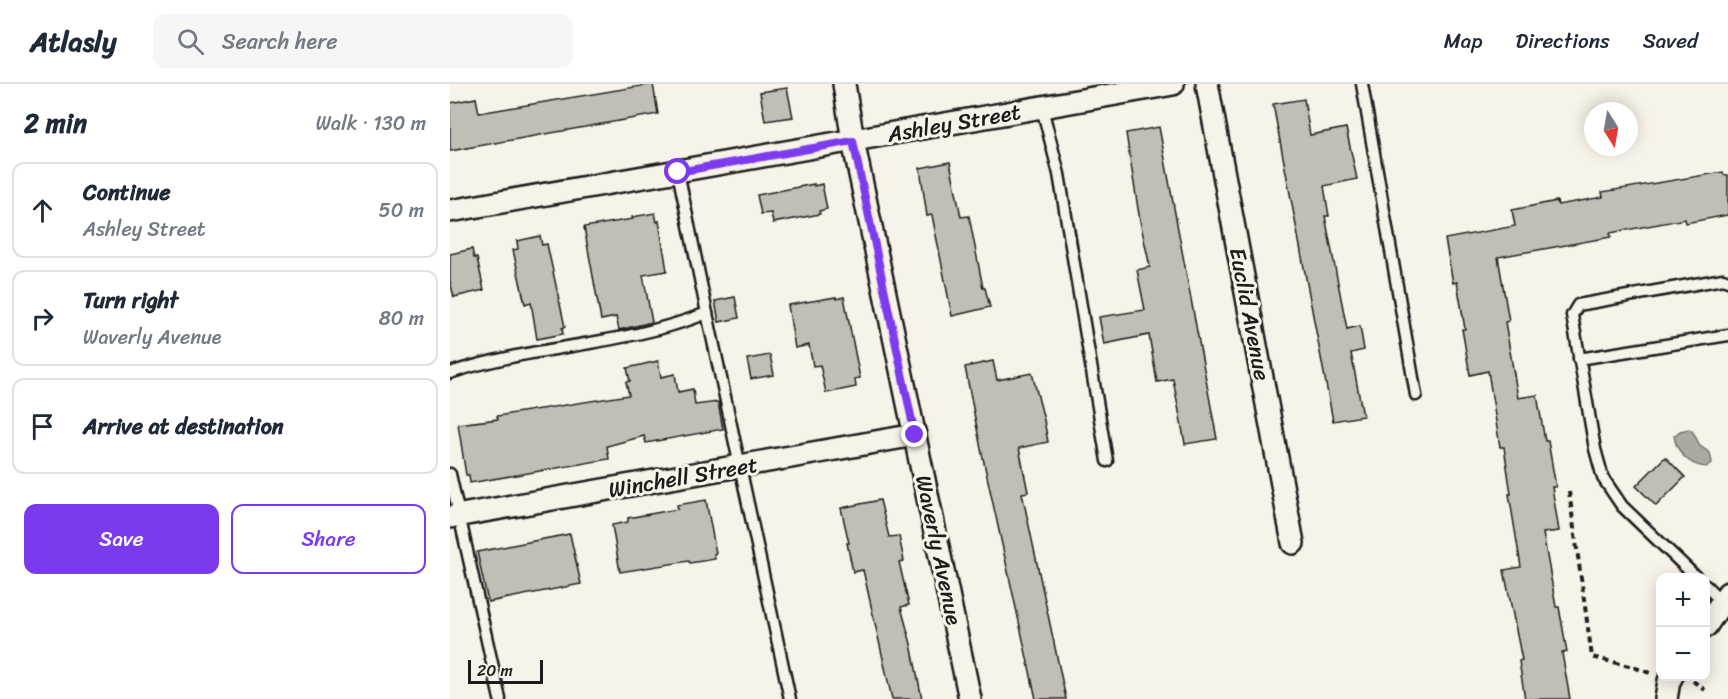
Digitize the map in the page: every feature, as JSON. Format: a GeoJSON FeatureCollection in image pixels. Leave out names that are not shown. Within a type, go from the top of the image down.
{"type":"FeatureCollection","features":[{"type":"Feature","properties":{"kind":"street","name":"Waverly Avenue"},"geometry":{"type":"LineString","coordinates":[[844,84],[853,141],[970,699]]}},
{"type":"Feature","properties":{"kind":"street","name":"Ashley Street"},"geometry":{"type":"LineString","coordinates":[[450,211],[1173,84]]}},
{"type":"Feature","properties":{"kind":"street","name":"Euclid Avenue"},"geometry":{"type":"LineString","coordinates":[[1207,84],[1293,543]]}},
{"type":"Feature","properties":{"kind":"street","name":"Winchell Street"},"geometry":{"type":"LineString","coordinates":[[455,516],[915,435]]}},
{"type":"Feature","properties":{"kind":"street"},"geometry":{"type":"LineString","coordinates":[[1710,620],[1725,597]]}},
{"type":"Feature","properties":{"kind":"street"},"geometry":{"type":"LineString","coordinates":[[1666,699],[1669,681]]}},
{"type":"Feature","properties":{"kind":"lane"},"geometry":{"type":"LineString","coordinates":[[1362,84],[1416,395]]}},
{"type":"Feature","properties":{"kind":"lane"},"geometry":{"type":"LineString","coordinates":[[1042,108],[1059,174],[1107,461]]}},
{"type":"Feature","properties":{"kind":"lane"},"geometry":{"type":"LineString","coordinates":[[678,172],[790,699]]}},
{"type":"Feature","properties":{"kind":"lane"},"geometry":{"type":"LineString","coordinates":[[1692,573],[1622,506],[1603,478],[1595,449],[1572,315],[1578,305],[1723,279],[1728,281]]}},
{"type":"Feature","properties":{"kind":"lane"},"geometry":{"type":"LineString","coordinates":[[450,373],[498,360],[632,337],[689,321],[707,313]]}},
{"type":"Feature","properties":{"kind":"lane"},"geometry":{"type":"LineString","coordinates":[[1579,359],[1728,335]]}},
{"type":"Feature","properties":{"kind":"lane"},"geometry":{"type":"LineString","coordinates":[[450,474],[455,516],[500,699]]}},
{"type":"Feature","properties":{"kind":"lane"},"geometry":{"type":"LineString","coordinates":[[1710,588],[1725,597]]}},
{"type":"Feature","properties":{"kind":"path"},"geometry":{"type":"LineString","coordinates":[[1569,492],[1592,657],[1633,667]]}},
{"type":"Feature","properties":{"kind":"shaded area"},"geometry":{"type":"Polygon","coordinates":[[[1689,429],[1700,446],[1710,453],[1712,463],[1707,467],[1689,461],[1678,448],[1674,436],[1680,431],[1689,429]]]}},
{"type":"Feature","properties":{"kind":"building"},"geometry":{"type":"Polygon","coordinates":[[[653,84],[658,114],[450,151],[450,103],[476,98],[479,113],[653,84]]]}},
{"type":"Feature","properties":{"kind":"building"},"geometry":{"type":"Polygon","coordinates":[[[787,88],[793,117],[765,121],[760,92],[787,88]]]}},
{"type":"Feature","properties":{"kind":"building"},"geometry":{"type":"Polygon","coordinates":[[[1304,99],[1310,135],[1346,128],[1357,179],[1324,186],[1329,216],[1325,216],[1347,329],[1360,326],[1364,350],[1351,353],[1363,416],[1333,421],[1273,104],[1304,99]]]}},
{"type":"Feature","properties":{"kind":"building"},"geometry":{"type":"Polygon","coordinates":[[[1159,127],[1217,439],[1185,444],[1173,379],[1157,382],[1149,335],[1104,344],[1099,317],[1145,310],[1137,270],[1150,267],[1126,133],[1159,127]]]}},
{"type":"Feature","properties":{"kind":"building"},"geometry":{"type":"Polygon","coordinates":[[[950,162],[961,217],[969,216],[983,288],[985,288],[990,307],[952,316],[932,215],[927,216],[920,168],[950,162]]]}},
{"type":"Feature","properties":{"kind":"building"},"geometry":{"type":"Polygon","coordinates":[[[1723,172],[1724,175],[1728,175],[1728,215],[1686,223],[1685,219],[1610,233],[1611,237],[1498,257],[1509,321],[1505,322],[1518,398],[1537,395],[1556,487],[1552,487],[1559,531],[1543,533],[1556,607],[1559,607],[1567,652],[1562,653],[1570,699],[1525,699],[1519,661],[1522,660],[1504,570],[1521,567],[1504,447],[1500,447],[1488,371],[1470,375],[1457,282],[1453,283],[1445,239],[1515,226],[1512,210],[1557,201],[1558,205],[1603,197],[1602,192],[1723,172]]]}},
{"type":"Feature","properties":{"kind":"building"},"geometry":{"type":"Polygon","coordinates":[[[814,184],[814,186],[822,184],[827,209],[819,211],[820,214],[773,223],[771,213],[761,214],[757,195],[814,184]]]}},
{"type":"Feature","properties":{"kind":"building"},"geometry":{"type":"Polygon","coordinates":[[[655,213],[657,222],[659,221],[667,271],[643,275],[652,322],[619,330],[616,317],[601,320],[584,227],[655,213]]]}},
{"type":"Feature","properties":{"kind":"building"},"geometry":{"type":"Polygon","coordinates":[[[540,236],[542,245],[547,244],[565,327],[562,328],[563,334],[537,339],[531,302],[525,304],[513,250],[518,249],[517,241],[540,236]]]}},
{"type":"Feature","properties":{"kind":"building"},"geometry":{"type":"Polygon","coordinates":[[[472,249],[474,258],[477,258],[484,290],[454,297],[450,281],[450,254],[472,249]]]}},
{"type":"Feature","properties":{"kind":"building"},"geometry":{"type":"Polygon","coordinates":[[[735,297],[739,318],[719,322],[715,301],[735,297]]]}},
{"type":"Feature","properties":{"kind":"building"},"geometry":{"type":"Polygon","coordinates":[[[836,297],[836,299],[844,297],[860,378],[855,379],[856,387],[826,393],[820,365],[813,366],[809,345],[795,348],[788,305],[836,297]]]}},
{"type":"Feature","properties":{"kind":"building"},"geometry":{"type":"Polygon","coordinates":[[[770,355],[774,375],[751,379],[747,359],[770,355]]]}},
{"type":"Feature","properties":{"kind":"building"},"geometry":{"type":"Polygon","coordinates":[[[658,361],[661,377],[675,374],[678,392],[693,389],[695,405],[718,402],[723,429],[646,443],[644,436],[607,446],[609,459],[470,483],[469,475],[466,475],[458,424],[629,395],[626,382],[630,381],[627,368],[658,361]]]}},
{"type":"Feature","properties":{"kind":"building"},"geometry":{"type":"Polygon","coordinates":[[[993,361],[997,380],[1032,373],[1044,420],[1048,442],[1019,448],[1028,492],[1022,493],[1066,699],[1036,699],[981,449],[965,367],[993,361]]]}},
{"type":"Feature","properties":{"kind":"building"},"geometry":{"type":"Polygon","coordinates":[[[1665,457],[1685,477],[1656,506],[1636,486],[1665,457]]]}},
{"type":"Feature","properties":{"kind":"building"},"geometry":{"type":"Polygon","coordinates":[[[706,500],[716,553],[714,554],[715,559],[620,572],[612,525],[628,522],[628,518],[678,509],[677,505],[706,500]]]}},
{"type":"Feature","properties":{"kind":"building"},"geometry":{"type":"Polygon","coordinates":[[[880,500],[889,537],[899,536],[904,561],[899,562],[909,605],[901,607],[922,699],[892,699],[863,570],[853,572],[841,508],[880,500]]]}},
{"type":"Feature","properties":{"kind":"building"},"geometry":{"type":"Polygon","coordinates":[[[570,534],[581,584],[488,602],[477,552],[570,534]]]}},
{"type":"Feature","properties":{"kind":"route"},"geometry":{"type":"LineString","coordinates":[[678,172],[853,141],[915,435]]}}]}
